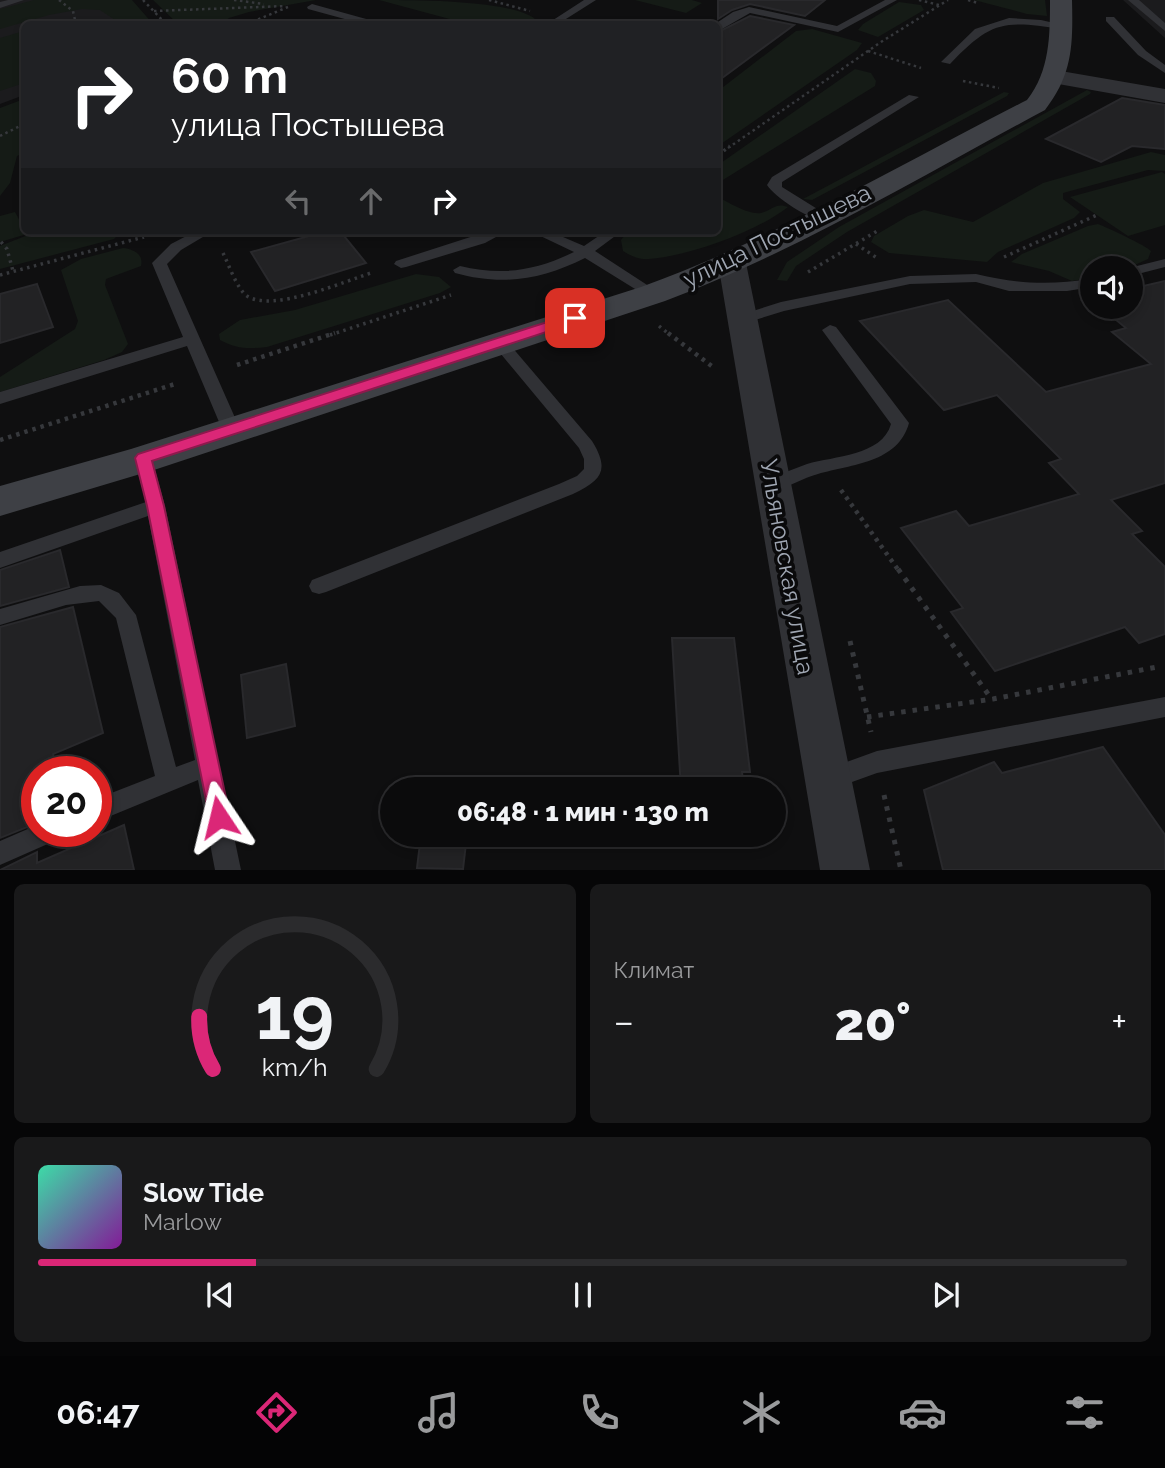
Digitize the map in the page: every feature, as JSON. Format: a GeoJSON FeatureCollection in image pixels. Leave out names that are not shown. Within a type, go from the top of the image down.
{"type":"FeatureCollection","features":[{"type":"Feature","properties":{"kind":"main road","name":"улица Постышева"},"geometry":{"type":"LineString","coordinates":[[0,501],[144,458],[639,297],[732,263],[1036,104],[1055,77],[1062,13]]}},
{"type":"Feature","properties":{"kind":"street"},"geometry":{"type":"LineString","coordinates":[[1055,77],[1165,96]]}},
{"type":"Feature","properties":{"kind":"street","name":"Ульяновская улица"},"geometry":{"type":"LineString","coordinates":[[732,263],[845,870]]}},
{"type":"Feature","properties":{"kind":"lane"},"geometry":{"type":"LineString","coordinates":[[0,5],[19,0]]}},
{"type":"Feature","properties":{"kind":"lane"},"geometry":{"type":"LineString","coordinates":[[557,21],[591,0]]}},
{"type":"Feature","properties":{"kind":"lane"},"geometry":{"type":"LineString","coordinates":[[721,25],[737,14],[749,10],[838,29],[892,0]]}},
{"type":"Feature","properties":{"kind":"lane"},"geometry":{"type":"LineString","coordinates":[[1133,0],[1165,28]]}},
{"type":"Feature","properties":{"kind":"lane"},"geometry":{"type":"LineString","coordinates":[[312,7],[362,21]]}},
{"type":"Feature","properties":{"kind":"lane"},"geometry":{"type":"LineString","coordinates":[[946,62],[978,31],[989,26],[1062,13]]}},
{"type":"Feature","properties":{"kind":"lane"},"geometry":{"type":"LineString","coordinates":[[1110,19],[1142,53],[1165,70]]}},
{"type":"Feature","properties":{"kind":"lane"},"geometry":{"type":"LineString","coordinates":[[822,218],[777,190],[774,185],[777,180],[913,97]]}},
{"type":"Feature","properties":{"kind":"lane"},"geometry":{"type":"LineString","coordinates":[[198,235],[176,247],[159,263],[230,429]]}},
{"type":"Feature","properties":{"kind":"lane"},"geometry":{"type":"LineString","coordinates":[[401,264],[491,235]]}},
{"type":"Feature","properties":{"kind":"lane"},"geometry":{"type":"LineString","coordinates":[[546,235],[586,252],[639,297]]}},
{"type":"Feature","properties":{"kind":"lane"},"geometry":{"type":"LineString","coordinates":[[460,270],[478,277],[499,279],[528,276],[586,252],[609,235]]}},
{"type":"Feature","properties":{"kind":"lane"},"geometry":{"type":"LineString","coordinates":[[1143,269],[1165,263]]}},
{"type":"Feature","properties":{"kind":"lane"},"geometry":{"type":"LineString","coordinates":[[741,319],[781,307],[910,280],[947,277],[1009,287],[1052,288],[1080,284]]}},
{"type":"Feature","properties":{"kind":"lane"},"geometry":{"type":"LineString","coordinates":[[772,485],[825,466],[870,455],[893,440],[900,431],[900,423],[830,330]]}},
{"type":"Feature","properties":{"kind":"lane"},"geometry":{"type":"LineString","coordinates":[[0,398],[193,339]]}},
{"type":"Feature","properties":{"kind":"lane"},"geometry":{"type":"LineString","coordinates":[[319,586],[566,489],[583,481],[593,471],[593,459],[586,445],[499,342]]}},
{"type":"Feature","properties":{"kind":"lane"},"geometry":{"type":"LineString","coordinates":[[144,458],[209,765],[228,870]]}},
{"type":"Feature","properties":{"kind":"lane"},"geometry":{"type":"LineString","coordinates":[[0,560],[156,506]]}},
{"type":"Feature","properties":{"kind":"lane"},"geometry":{"type":"LineString","coordinates":[[0,617],[70,597],[101,593],[113,600],[126,615],[168,780]]}},
{"type":"Feature","properties":{"kind":"lane"},"geometry":{"type":"LineString","coordinates":[[827,780],[877,762],[1165,707]]}},
{"type":"Feature","properties":{"kind":"lane"},"geometry":{"type":"LineString","coordinates":[[112,804],[209,765]]}},
{"type":"Feature","properties":{"kind":"lane"},"geometry":{"type":"LineString","coordinates":[[0,853],[21,844]]}},
{"type":"Feature","properties":{"kind":"path"},"geometry":{"type":"LineString","coordinates":[[59,0],[73,12],[75,20]]}},
{"type":"Feature","properties":{"kind":"path"},"geometry":{"type":"LineString","coordinates":[[143,0],[163,21]]}},
{"type":"Feature","properties":{"kind":"path"},"geometry":{"type":"LineString","coordinates":[[233,0],[291,6]]}},
{"type":"Feature","properties":{"kind":"path"},"geometry":{"type":"LineString","coordinates":[[489,0],[552,21]]}},
{"type":"Feature","properties":{"kind":"path"},"geometry":{"type":"LineString","coordinates":[[721,153],[881,41],[948,0]]}},
{"type":"Feature","properties":{"kind":"path"},"geometry":{"type":"LineString","coordinates":[[920,1],[939,5]]}},
{"type":"Feature","properties":{"kind":"path"},"geometry":{"type":"LineString","coordinates":[[154,11],[291,6]]}},
{"type":"Feature","properties":{"kind":"path"},"geometry":{"type":"LineString","coordinates":[[254,21],[291,6]]}},
{"type":"Feature","properties":{"kind":"path"},"geometry":{"type":"LineString","coordinates":[[0,136],[21,126]]}},
{"type":"Feature","properties":{"kind":"path"},"geometry":{"type":"LineString","coordinates":[[991,282],[1000,262],[1009,253],[1097,215]]}},
{"type":"Feature","properties":{"kind":"path"},"geometry":{"type":"LineString","coordinates":[[0,275],[144,237],[143,235]]}},
{"type":"Feature","properties":{"kind":"path"},"geometry":{"type":"LineString","coordinates":[[1,242],[7,249],[13,271]]}},
{"type":"Feature","properties":{"kind":"path"},"geometry":{"type":"LineString","coordinates":[[856,244],[882,261]]}},
{"type":"Feature","properties":{"kind":"path"},"geometry":{"type":"LineString","coordinates":[[225,249],[222,256],[245,295],[261,302],[283,300],[401,264]]}},
{"type":"Feature","properties":{"kind":"path"},"geometry":{"type":"LineString","coordinates":[[0,440],[499,279]]}},
{"type":"Feature","properties":{"kind":"path"},"geometry":{"type":"LineString","coordinates":[[639,297],[757,401]]}},
{"type":"Feature","properties":{"kind":"path"},"geometry":{"type":"LineString","coordinates":[[825,466],[988,694]]}},
{"type":"Feature","properties":{"kind":"path"},"geometry":{"type":"LineString","coordinates":[[867,717],[993,699],[1157,667]]}},
{"type":"Feature","properties":{"kind":"shaded area"},"geometry":{"type":"Polygon","coordinates":[[[0,0],[120,0],[143,21],[21,21],[21,96],[0,104],[0,0]]]}},
{"type":"Feature","properties":{"kind":"shaded area"},"geometry":{"type":"Polygon","coordinates":[[[34,0],[132,0],[150,21],[116,21],[100,10],[82,9],[21,21],[0,29],[0,9],[34,0]]]}},
{"type":"Feature","properties":{"kind":"shaded area"},"geometry":{"type":"Polygon","coordinates":[[[153,0],[316,0],[249,12],[225,21],[175,21],[153,0]]]}},
{"type":"Feature","properties":{"kind":"shaded area"},"geometry":{"type":"Polygon","coordinates":[[[379,0],[484,5],[506,8],[535,19],[457,21],[379,0]]]}},
{"type":"Feature","properties":{"kind":"shaded area"},"geometry":{"type":"Polygon","coordinates":[[[635,0],[692,0],[702,3],[686,13],[635,0]]]}},
{"type":"Feature","properties":{"kind":"shaded area"},"geometry":{"type":"Polygon","coordinates":[[[974,0],[1045,0],[1047,16],[1027,14],[974,0]]]}},
{"type":"Feature","properties":{"kind":"shaded area"},"geometry":{"type":"Polygon","coordinates":[[[1123,0],[1165,0],[1165,38],[1123,0]]]}},
{"type":"Feature","properties":{"kind":"shaded area"},"geometry":{"type":"Polygon","coordinates":[[[899,2],[921,5],[924,10],[878,37],[858,30],[863,24],[899,2]]]}},
{"type":"Feature","properties":{"kind":"shaded area"},"geometry":{"type":"Polygon","coordinates":[[[812,29],[862,43],[857,50],[721,144],[721,89],[796,31],[812,29]]]}},
{"type":"Feature","properties":{"kind":"shaded area"},"geometry":{"type":"Polygon","coordinates":[[[21,32],[21,84],[0,91],[0,38],[21,32]]]}},
{"type":"Feature","properties":{"kind":"shaded area"},"geometry":{"type":"Polygon","coordinates":[[[855,69],[871,73],[876,81],[875,86],[721,181],[721,163],[855,69]]]}},
{"type":"Feature","properties":{"kind":"shaded area"},"geometry":{"type":"Polygon","coordinates":[[[1087,90],[1090,94],[847,232],[796,266],[787,281],[777,280],[787,262],[839,227],[1087,90]]]}},
{"type":"Feature","properties":{"kind":"shaded area"},"geometry":{"type":"Polygon","coordinates":[[[1004,92],[1009,93],[812,200],[803,199],[1004,92]]]}},
{"type":"Feature","properties":{"kind":"shaded area"},"geometry":{"type":"Polygon","coordinates":[[[21,100],[21,154],[17,156],[10,183],[0,196],[0,108],[21,100]]]}},
{"type":"Feature","properties":{"kind":"shaded area"},"geometry":{"type":"Polygon","coordinates":[[[1151,152],[1165,155],[1165,171],[1148,170],[1063,193],[1063,199],[1080,212],[1074,218],[998,252],[987,262],[889,253],[871,242],[874,236],[924,210],[973,222],[1043,183],[1151,152]]]}},
{"type":"Feature","properties":{"kind":"shaded area"},"geometry":{"type":"Polygon","coordinates":[[[1162,172],[1165,174],[1165,225],[1128,236],[1070,197],[1162,172]]]}},
{"type":"Feature","properties":{"kind":"shaded area"},"geometry":{"type":"Polygon","coordinates":[[[721,199],[738,208],[756,213],[777,206],[788,207],[741,234],[702,248],[665,257],[635,257],[623,251],[621,240],[625,235],[721,235],[721,199]]]}},
{"type":"Feature","properties":{"kind":"shaded area"},"geometry":{"type":"Polygon","coordinates":[[[15,212],[21,223],[21,235],[24,235],[0,242],[0,216],[15,212]]]}},
{"type":"Feature","properties":{"kind":"shaded area"},"geometry":{"type":"Polygon","coordinates":[[[1098,224],[1148,249],[1151,251],[1148,259],[1143,261],[1143,256],[1080,256],[1080,280],[1072,281],[1049,271],[1011,262],[1022,254],[1098,224]]]}},
{"type":"Feature","properties":{"kind":"shaded area"},"geometry":{"type":"Polygon","coordinates":[[[28,235],[118,235],[114,239],[0,269],[0,246],[28,235]]]}},
{"type":"Feature","properties":{"kind":"shaded area"},"geometry":{"type":"Polygon","coordinates":[[[123,248],[137,253],[141,258],[141,266],[106,279],[105,285],[128,344],[122,352],[0,392],[0,377],[75,329],[78,321],[61,270],[81,259],[123,248]]]}},
{"type":"Feature","properties":{"kind":"shaded area"},"geometry":{"type":"Polygon","coordinates":[[[416,274],[439,277],[451,287],[440,293],[267,347],[243,348],[220,340],[219,334],[240,320],[295,310],[416,274]]]}},
{"type":"Feature","properties":{"kind":"building"},"geometry":{"type":"Polygon","coordinates":[[[718,0],[825,0],[805,16],[750,4],[732,10],[718,19],[718,0]]]}},
{"type":"Feature","properties":{"kind":"building"},"geometry":{"type":"Polygon","coordinates":[[[750,16],[794,25],[721,79],[721,30],[750,16]]]}},
{"type":"Feature","properties":{"kind":"building"},"geometry":{"type":"Polygon","coordinates":[[[1122,98],[1165,105],[1165,149],[1132,146],[1101,162],[1046,139],[1122,98]]]}},
{"type":"Feature","properties":{"kind":"building"},"geometry":{"type":"Polygon","coordinates":[[[313,235],[343,235],[366,263],[275,291],[251,252],[313,235]]]}},
{"type":"Feature","properties":{"kind":"building"},"geometry":{"type":"Polygon","coordinates":[[[1165,281],[1165,483],[1111,500],[1142,531],[1132,534],[1165,567],[1165,634],[1139,643],[1125,627],[995,671],[951,612],[963,608],[901,528],[956,511],[969,526],[1079,494],[1049,463],[1061,459],[997,395],[944,410],[860,321],[948,300],[1046,392],[1151,364],[1112,332],[1126,328],[1115,319],[1143,319],[1143,286],[1165,281]]]}},
{"type":"Feature","properties":{"kind":"building"},"geometry":{"type":"Polygon","coordinates":[[[37,284],[53,327],[0,343],[0,294],[37,284]]]}},
{"type":"Feature","properties":{"kind":"building"},"geometry":{"type":"Polygon","coordinates":[[[60,550],[69,587],[0,606],[0,570],[60,550]]]}},
{"type":"Feature","properties":{"kind":"building"},"geometry":{"type":"Polygon","coordinates":[[[73,607],[103,733],[53,756],[21,756],[21,829],[0,838],[0,627],[73,607]]]}},
{"type":"Feature","properties":{"kind":"building"},"geometry":{"type":"Polygon","coordinates":[[[672,638],[734,638],[750,772],[742,772],[743,777],[680,777],[672,638]]]}},
{"type":"Feature","properties":{"kind":"building"},"geometry":{"type":"Polygon","coordinates":[[[286,664],[295,726],[247,738],[241,675],[286,664]]]}},
{"type":"Feature","properties":{"kind":"building"},"geometry":{"type":"Polygon","coordinates":[[[1103,747],[1165,835],[1165,870],[943,870],[924,790],[994,762],[1002,773],[1103,747]]]}},
{"type":"Feature","properties":{"kind":"building"},"geometry":{"type":"Polygon","coordinates":[[[124,825],[134,870],[0,870],[37,852],[37,863],[74,847],[112,847],[112,830],[124,825]]]}},
{"type":"Feature","properties":{"kind":"building"},"geometry":{"type":"Polygon","coordinates":[[[420,847],[466,847],[463,869],[417,868],[420,847]]]}},
{"type":"Feature","properties":{"kind":"route"},"geometry":{"type":"LineString","coordinates":[[219,817],[144,458],[575,318]]}}]}
